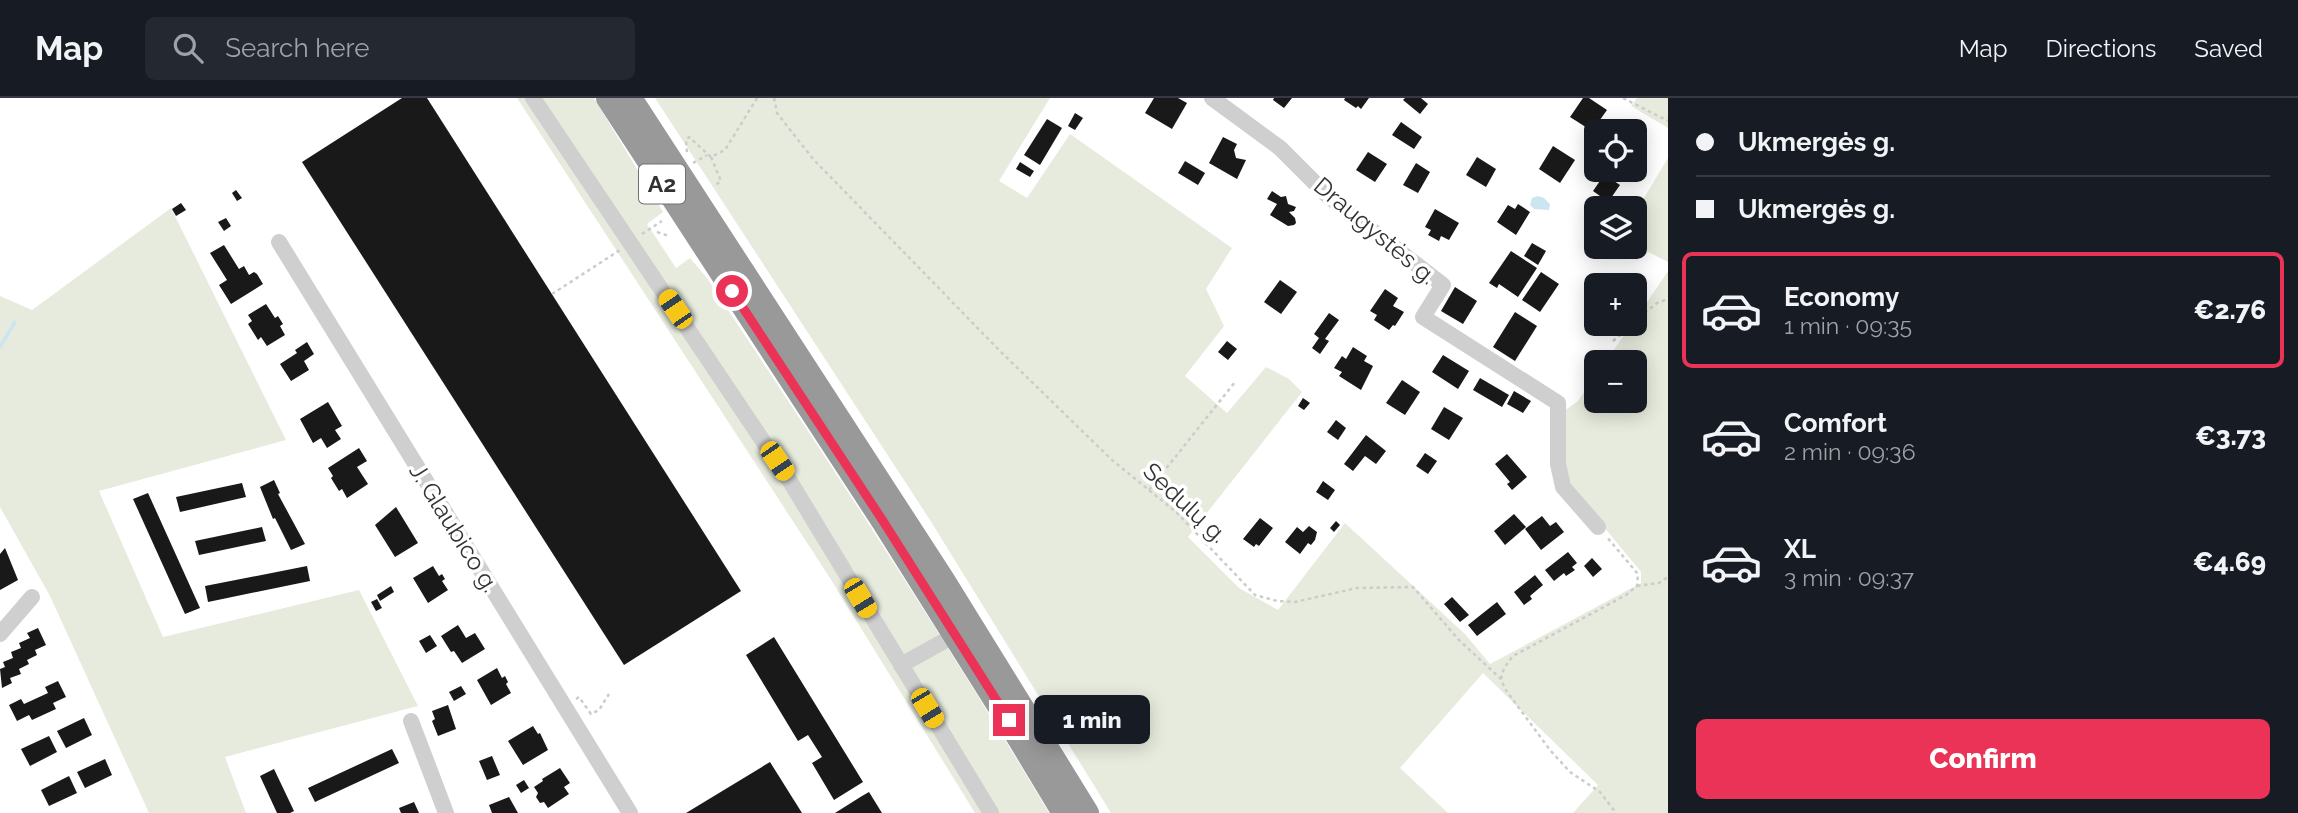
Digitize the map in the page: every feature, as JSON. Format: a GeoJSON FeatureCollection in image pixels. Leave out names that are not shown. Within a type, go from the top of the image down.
{"type":"FeatureCollection","features":[{"type":"Feature","properties":{"kind":"highway","name":"A2"},"geometry":{"type":"LineString","coordinates":[[608,98],[955,635],[1064,813]]}},
{"type":"Feature","properties":{"kind":"highway","name":"A2"},"geometry":{"type":"LineString","coordinates":[[630,98],[943,580],[1087,813]]}},
{"type":"Feature","properties":{"kind":"street"},"geometry":{"type":"LineString","coordinates":[[533,98],[791,483],[991,813]]}},
{"type":"Feature","properties":{"kind":"street","name":"Draugystės g."},"geometry":{"type":"LineString","coordinates":[[1212,98],[1280,148],[1329,197],[1443,285],[1423,317],[1558,403],[1558,464],[1563,487],[1598,527]]}},
{"type":"Feature","properties":{"kind":"street","name":"J. Glaubico g."},"geometry":{"type":"LineString","coordinates":[[279,242],[630,813]]}},
{"type":"Feature","properties":{"kind":"street"},"geometry":{"type":"LineString","coordinates":[[0,634],[32,597]]}},
{"type":"Feature","properties":{"kind":"street"},"geometry":{"type":"LineString","coordinates":[[901,666],[955,635]]}},
{"type":"Feature","properties":{"kind":"street"},"geometry":{"type":"LineString","coordinates":[[411,721],[446,813]]}},
{"type":"Feature","properties":{"kind":"path"},"geometry":{"type":"LineString","coordinates":[[693,163],[725,150],[757,98]]}},
{"type":"Feature","properties":{"kind":"path","name":"Sedulų g."},"geometry":{"type":"LineString","coordinates":[[774,98],[777,113],[813,159],[1037,387],[1112,460],[1176,512],[1255,595],[1277,601],[1295,602],[1357,587],[1413,587],[1458,640],[1501,679],[1505,689],[1550,750],[1570,772],[1600,792],[1616,813]]}},
{"type":"Feature","properties":{"kind":"path"},"geometry":{"type":"LineString","coordinates":[[1623,98],[1668,121]]}},
{"type":"Feature","properties":{"kind":"path"},"geometry":{"type":"LineString","coordinates":[[687,154],[686,141],[689,137],[709,156],[721,181],[714,186]]}},
{"type":"Feature","properties":{"kind":"path"},"geometry":{"type":"LineString","coordinates":[[552,294],[662,221]]}},
{"type":"Feature","properties":{"kind":"path"},"geometry":{"type":"LineString","coordinates":[[657,232],[668,236]]}},
{"type":"Feature","properties":{"kind":"path"},"geometry":{"type":"LineString","coordinates":[[1647,312],[1657,303],[1668,299]]}},
{"type":"Feature","properties":{"kind":"path"},"geometry":{"type":"LineString","coordinates":[[1613,341],[1619,336]]}},
{"type":"Feature","properties":{"kind":"path"},"geometry":{"type":"LineString","coordinates":[[1149,490],[1235,382]]}},
{"type":"Feature","properties":{"kind":"path"},"geometry":{"type":"LineString","coordinates":[[1598,527],[1638,574],[1637,586]]}},
{"type":"Feature","properties":{"kind":"path"},"geometry":{"type":"LineString","coordinates":[[1501,679],[1504,668],[1513,656],[1626,595],[1637,586],[1659,583],[1668,578]]}},
{"type":"Feature","properties":{"kind":"path"},"geometry":{"type":"LineString","coordinates":[[564,706],[579,697],[591,714],[599,710],[609,694]]}},
{"type":"Feature","properties":{"kind":"shaded area"},"geometry":{"type":"Polygon","coordinates":[[[517,98],[594,98],[663,212],[647,224],[676,268],[690,258],[707,278],[924,610],[1049,813],[975,813],[830,578],[517,98]]]}},
{"type":"Feature","properties":{"kind":"shaded area"},"geometry":{"type":"Polygon","coordinates":[[[655,98],[1050,98],[999,181],[1027,198],[1070,134],[1232,248],[1206,289],[1224,326],[1185,376],[1227,413],[1266,367],[1289,379],[1302,392],[1188,537],[1239,588],[1278,610],[1345,523],[1465,634],[1490,664],[1641,583],[1641,572],[1566,481],[1564,411],[1578,401],[1584,392],[1584,413],[1647,413],[1647,350],[1614,350],[1623,336],[1647,336],[1647,302],[1668,271],[1668,813],[1573,813],[1598,785],[1483,673],[1400,768],[1448,813],[1111,813],[930,520],[655,98]]]}},
{"type":"Feature","properties":{"kind":"shaded area"},"geometry":{"type":"Polygon","coordinates":[[[1637,98],[1668,98],[1668,128],[1631,106],[1637,98]]]}},
{"type":"Feature","properties":{"kind":"shaded area"},"geometry":{"type":"Polygon","coordinates":[[[1668,158],[1668,262],[1647,251],[1645,196],[1668,158]]]}},
{"type":"Feature","properties":{"kind":"shaded area"},"geometry":{"type":"Polygon","coordinates":[[[171,208],[286,440],[99,491],[163,637],[359,590],[418,706],[225,757],[246,813],[149,813],[50,596],[0,507],[0,296],[32,310],[171,208]]]}},
{"type":"Feature","properties":{"kind":"water"},"geometry":{"type":"Polygon","coordinates":[[[1538,196],[1550,204],[1549,210],[1534,209],[1530,205],[1532,198],[1538,196]]]}},
{"type":"Feature","properties":{"kind":"building"},"geometry":{"type":"Polygon","coordinates":[[[402,98],[427,98],[741,591],[624,665],[302,162],[402,98]]]}},
{"type":"Feature","properties":{"kind":"building"},"geometry":{"type":"Polygon","coordinates":[[[1154,98],[1178,98],[1187,103],[1172,129],[1145,113],[1154,98]]]}},
{"type":"Feature","properties":{"kind":"building"},"geometry":{"type":"Polygon","coordinates":[[[1292,98],[1284,108],[1273,100],[1292,98]]]}},
{"type":"Feature","properties":{"kind":"building"},"geometry":{"type":"Polygon","coordinates":[[[1369,98],[1361,109],[1344,100],[1369,98]]]}},
{"type":"Feature","properties":{"kind":"building"},"geometry":{"type":"Polygon","coordinates":[[[1421,98],[1428,104],[1420,114],[1403,100],[1421,98]]]}},
{"type":"Feature","properties":{"kind":"building"},"geometry":{"type":"Polygon","coordinates":[[[1583,98],[1589,98],[1607,110],[1601,119],[1584,119],[1584,126],[1570,117],[1583,98]]]}},
{"type":"Feature","properties":{"kind":"building"},"geometry":{"type":"Polygon","coordinates":[[[1075,113],[1083,118],[1075,130],[1068,126],[1075,113]]]}},
{"type":"Feature","properties":{"kind":"building"},"geometry":{"type":"Polygon","coordinates":[[[1047,119],[1062,128],[1040,165],[1024,155],[1047,119]]]}},
{"type":"Feature","properties":{"kind":"building"},"geometry":{"type":"Polygon","coordinates":[[[1401,122],[1422,137],[1414,149],[1392,135],[1401,122]]]}},
{"type":"Feature","properties":{"kind":"building"},"geometry":{"type":"Polygon","coordinates":[[[1223,137],[1237,144],[1234,150],[1236,158],[1246,160],[1237,179],[1209,163],[1223,137]]]}},
{"type":"Feature","properties":{"kind":"building"},"geometry":{"type":"Polygon","coordinates":[[[1553,146],[1575,160],[1560,183],[1539,169],[1553,146]]]}},
{"type":"Feature","properties":{"kind":"building"},"geometry":{"type":"Polygon","coordinates":[[[1368,152],[1387,164],[1375,182],[1356,170],[1368,152]]]}},
{"type":"Feature","properties":{"kind":"building"},"geometry":{"type":"Polygon","coordinates":[[[1477,157],[1496,169],[1486,187],[1466,175],[1477,157]]]}},
{"type":"Feature","properties":{"kind":"building"},"geometry":{"type":"Polygon","coordinates":[[[1185,161],[1205,173],[1198,185],[1178,173],[1185,161]]]}},
{"type":"Feature","properties":{"kind":"building"},"geometry":{"type":"Polygon","coordinates":[[[1020,162],[1034,171],[1030,177],[1016,169],[1020,162]]]}},
{"type":"Feature","properties":{"kind":"building"},"geometry":{"type":"Polygon","coordinates":[[[1416,163],[1430,172],[1418,193],[1403,185],[1416,163]]]}},
{"type":"Feature","properties":{"kind":"building"},"geometry":{"type":"Polygon","coordinates":[[[1599,182],[1616,182],[1620,185],[1612,196],[1600,196],[1593,191],[1599,182]]]}},
{"type":"Feature","properties":{"kind":"building"},"geometry":{"type":"Polygon","coordinates":[[[236,190],[242,198],[237,201],[232,193],[236,190]]]}},
{"type":"Feature","properties":{"kind":"building"},"geometry":{"type":"Polygon","coordinates":[[[1272,191],[1281,197],[1286,196],[1288,204],[1296,207],[1289,212],[1295,218],[1294,225],[1288,226],[1270,215],[1277,204],[1267,199],[1272,191]]]}},
{"type":"Feature","properties":{"kind":"building"},"geometry":{"type":"Polygon","coordinates":[[[181,203],[186,210],[176,216],[172,209],[181,203]]]}},
{"type":"Feature","properties":{"kind":"building"},"geometry":{"type":"Polygon","coordinates":[[[1518,204],[1530,212],[1516,235],[1497,222],[1508,205],[1515,209],[1518,204]]]}},
{"type":"Feature","properties":{"kind":"building"},"geometry":{"type":"Polygon","coordinates":[[[1435,209],[1459,223],[1449,240],[1441,236],[1439,241],[1428,235],[1431,230],[1425,227],[1435,209]]]}},
{"type":"Feature","properties":{"kind":"building"},"geometry":{"type":"Polygon","coordinates":[[[226,218],[231,226],[224,231],[218,222],[226,218]]]}},
{"type":"Feature","properties":{"kind":"building"},"geometry":{"type":"Polygon","coordinates":[[[1532,243],[1546,251],[1538,265],[1524,256],[1532,243]]]}},
{"type":"Feature","properties":{"kind":"building"},"geometry":{"type":"Polygon","coordinates":[[[224,245],[239,269],[244,266],[249,275],[254,272],[263,284],[231,304],[219,285],[227,280],[210,253],[224,245]]]}},
{"type":"Feature","properties":{"kind":"building"},"geometry":{"type":"Polygon","coordinates":[[[1511,251],[1537,268],[1518,297],[1499,284],[1497,288],[1489,283],[1511,251]]]}},
{"type":"Feature","properties":{"kind":"building"},"geometry":{"type":"Polygon","coordinates":[[[1541,272],[1559,284],[1540,312],[1522,300],[1541,272]]]}},
{"type":"Feature","properties":{"kind":"building"},"geometry":{"type":"Polygon","coordinates":[[[1280,280],[1297,292],[1281,314],[1264,302],[1280,280]]]}},
{"type":"Feature","properties":{"kind":"building"},"geometry":{"type":"Polygon","coordinates":[[[1455,287],[1477,301],[1463,324],[1441,311],[1455,287]]]}},
{"type":"Feature","properties":{"kind":"building"},"geometry":{"type":"Polygon","coordinates":[[[1385,289],[1398,298],[1393,306],[1404,312],[1389,330],[1374,320],[1377,315],[1370,311],[1385,289]]]}},
{"type":"Feature","properties":{"kind":"building"},"geometry":{"type":"Polygon","coordinates":[[[266,304],[275,318],[278,316],[283,324],[280,326],[285,335],[267,346],[261,337],[258,340],[248,324],[252,321],[248,315],[266,304]]]}},
{"type":"Feature","properties":{"kind":"building"},"geometry":{"type":"Polygon","coordinates":[[[1515,312],[1537,326],[1515,361],[1493,347],[1515,312]]]}},
{"type":"Feature","properties":{"kind":"building"},"geometry":{"type":"Polygon","coordinates":[[[1329,313],[1339,320],[1325,339],[1329,341],[1320,354],[1312,348],[1319,338],[1314,334],[1329,313]]]}},
{"type":"Feature","properties":{"kind":"building"},"geometry":{"type":"Polygon","coordinates":[[[1227,341],[1237,349],[1228,360],[1218,352],[1227,341]]]}},
{"type":"Feature","properties":{"kind":"building"},"geometry":{"type":"Polygon","coordinates":[[[307,342],[314,354],[304,361],[309,370],[291,381],[280,364],[297,353],[295,350],[307,342]]]}},
{"type":"Feature","properties":{"kind":"building"},"geometry":{"type":"Polygon","coordinates":[[[1353,347],[1367,356],[1364,361],[1373,366],[1361,390],[1339,376],[1342,372],[1334,368],[1342,356],[1346,359],[1353,347]]]}},
{"type":"Feature","properties":{"kind":"building"},"geometry":{"type":"Polygon","coordinates":[[[1443,355],[1469,371],[1458,389],[1432,372],[1443,355]]]}},
{"type":"Feature","properties":{"kind":"building"},"geometry":{"type":"Polygon","coordinates":[[[1480,378],[1509,395],[1502,407],[1473,390],[1480,378]]]}},
{"type":"Feature","properties":{"kind":"building"},"geometry":{"type":"Polygon","coordinates":[[[1402,380],[1420,392],[1405,415],[1386,403],[1402,380]]]}},
{"type":"Feature","properties":{"kind":"building"},"geometry":{"type":"Polygon","coordinates":[[[1514,391],[1531,401],[1523,413],[1507,404],[1514,391]]]}},
{"type":"Feature","properties":{"kind":"building"},"geometry":{"type":"Polygon","coordinates":[[[1303,398],[1310,403],[1304,410],[1298,406],[1303,398]]]}},
{"type":"Feature","properties":{"kind":"building"},"geometry":{"type":"Polygon","coordinates":[[[328,402],[342,426],[335,430],[341,439],[327,448],[321,438],[313,443],[300,419],[328,402]]]}},
{"type":"Feature","properties":{"kind":"building"},"geometry":{"type":"Polygon","coordinates":[[[1444,407],[1463,418],[1449,440],[1431,429],[1444,407]]]}},
{"type":"Feature","properties":{"kind":"building"},"geometry":{"type":"Polygon","coordinates":[[[1336,420],[1346,428],[1338,440],[1327,432],[1336,420]]]}},
{"type":"Feature","properties":{"kind":"building"},"geometry":{"type":"Polygon","coordinates":[[[1366,435],[1386,451],[1376,464],[1365,456],[1353,471],[1344,464],[1366,435]]]}},
{"type":"Feature","properties":{"kind":"building"},"geometry":{"type":"Polygon","coordinates":[[[359,448],[367,461],[357,467],[368,484],[347,498],[342,489],[339,491],[328,468],[359,448]]]}},
{"type":"Feature","properties":{"kind":"building"},"geometry":{"type":"Polygon","coordinates":[[[1425,453],[1437,461],[1428,474],[1416,466],[1425,453]]]}},
{"type":"Feature","properties":{"kind":"building"},"geometry":{"type":"Polygon","coordinates":[[[1507,454],[1527,477],[1512,490],[1507,484],[1510,482],[1495,464],[1507,454]]]}},
{"type":"Feature","properties":{"kind":"building"},"geometry":{"type":"Polygon","coordinates":[[[274,480],[280,493],[278,494],[305,544],[291,550],[275,518],[273,519],[260,487],[274,480]]]}},
{"type":"Feature","properties":{"kind":"building"},"geometry":{"type":"Polygon","coordinates":[[[1323,481],[1335,490],[1328,500],[1316,492],[1323,481]]]}},
{"type":"Feature","properties":{"kind":"building"},"geometry":{"type":"Polygon","coordinates":[[[242,483],[246,497],[180,512],[176,497],[242,483]]]}},
{"type":"Feature","properties":{"kind":"building"},"geometry":{"type":"Polygon","coordinates":[[[148,493],[200,608],[185,614],[133,499],[148,493]]]}},
{"type":"Feature","properties":{"kind":"building"},"geometry":{"type":"Polygon","coordinates":[[[396,507],[418,543],[395,557],[375,525],[396,507]]]}},
{"type":"Feature","properties":{"kind":"building"},"geometry":{"type":"Polygon","coordinates":[[[1514,514],[1526,527],[1505,545],[1494,531],[1514,514]]]}},
{"type":"Feature","properties":{"kind":"building"},"geometry":{"type":"Polygon","coordinates":[[[1542,516],[1550,526],[1556,522],[1564,532],[1541,550],[1525,529],[1542,516]]]}},
{"type":"Feature","properties":{"kind":"building"},"geometry":{"type":"Polygon","coordinates":[[[1260,518],[1273,528],[1259,546],[1256,544],[1254,547],[1243,539],[1260,518]]]}},
{"type":"Feature","properties":{"kind":"building"},"geometry":{"type":"Polygon","coordinates":[[[1336,521],[1340,525],[1334,532],[1330,528],[1336,521]]]}},
{"type":"Feature","properties":{"kind":"building"},"geometry":{"type":"Polygon","coordinates":[[[1309,526],[1317,532],[1315,540],[1311,545],[1308,543],[1300,554],[1285,542],[1297,527],[1303,532],[1309,526]]]}},
{"type":"Feature","properties":{"kind":"building"},"geometry":{"type":"Polygon","coordinates":[[[262,527],[266,541],[199,555],[195,541],[262,527]]]}},
{"type":"Feature","properties":{"kind":"building"},"geometry":{"type":"Polygon","coordinates":[[[5,548],[18,580],[0,590],[0,554],[5,548]]]}},
{"type":"Feature","properties":{"kind":"building"},"geometry":{"type":"Polygon","coordinates":[[[1568,552],[1577,563],[1572,567],[1575,570],[1566,576],[1564,573],[1554,581],[1545,570],[1568,552]]]}},
{"type":"Feature","properties":{"kind":"building"},"geometry":{"type":"Polygon","coordinates":[[[1592,558],[1602,569],[1593,577],[1584,566],[1592,558]]]}},
{"type":"Feature","properties":{"kind":"building"},"geometry":{"type":"Polygon","coordinates":[[[307,566],[310,581],[208,602],[205,586],[307,566]]]}},
{"type":"Feature","properties":{"kind":"building"},"geometry":{"type":"Polygon","coordinates":[[[433,566],[439,576],[442,574],[445,579],[442,581],[448,590],[428,603],[413,578],[433,566]]]}},
{"type":"Feature","properties":{"kind":"building"},"geometry":{"type":"Polygon","coordinates":[[[1535,575],[1543,585],[1524,605],[1514,592],[1535,575]]]}},
{"type":"Feature","properties":{"kind":"building"},"geometry":{"type":"Polygon","coordinates":[[[391,586],[394,592],[380,601],[377,595],[391,586]]]}},
{"type":"Feature","properties":{"kind":"building"},"geometry":{"type":"Polygon","coordinates":[[[1452,597],[1469,615],[1460,622],[1444,604],[1452,597]]]}},
{"type":"Feature","properties":{"kind":"building"},"geometry":{"type":"Polygon","coordinates":[[[377,599],[382,608],[376,611],[371,602],[377,599]]]}},
{"type":"Feature","properties":{"kind":"building"},"geometry":{"type":"Polygon","coordinates":[[[1497,602],[1506,614],[1477,636],[1468,625],[1497,602]]]}},
{"type":"Feature","properties":{"kind":"building"},"geometry":{"type":"Polygon","coordinates":[[[458,625],[466,638],[475,633],[485,649],[462,663],[441,636],[458,625]]]}},
{"type":"Feature","properties":{"kind":"building"},"geometry":{"type":"Polygon","coordinates":[[[38,628],[46,645],[35,650],[37,655],[27,660],[29,664],[19,669],[21,674],[10,678],[12,683],[2,688],[0,669],[5,667],[3,662],[13,658],[11,652],[21,648],[19,643],[30,638],[27,633],[38,628]]]}},
{"type":"Feature","properties":{"kind":"building"},"geometry":{"type":"Polygon","coordinates":[[[430,635],[437,646],[426,653],[419,641],[430,635]]]}},
{"type":"Feature","properties":{"kind":"building"},"geometry":{"type":"Polygon","coordinates":[[[774,637],[863,782],[834,800],[812,763],[822,757],[808,735],[798,741],[746,655],[774,637]]]}},
{"type":"Feature","properties":{"kind":"building"},"geometry":{"type":"Polygon","coordinates":[[[497,668],[502,678],[505,676],[511,693],[491,705],[477,680],[497,668]]]}},
{"type":"Feature","properties":{"kind":"building"},"geometry":{"type":"Polygon","coordinates":[[[58,681],[66,697],[53,703],[56,709],[32,720],[29,715],[17,721],[9,705],[21,699],[24,704],[48,693],[45,687],[58,681]]]}},
{"type":"Feature","properties":{"kind":"building"},"geometry":{"type":"Polygon","coordinates":[[[461,686],[466,694],[454,701],[449,692],[461,686]]]}},
{"type":"Feature","properties":{"kind":"building"},"geometry":{"type":"Polygon","coordinates":[[[448,705],[456,729],[438,736],[432,721],[435,719],[432,711],[448,705]]]}},
{"type":"Feature","properties":{"kind":"building"},"geometry":{"type":"Polygon","coordinates":[[[84,718],[92,735],[66,748],[57,731],[84,718]]]}},
{"type":"Feature","properties":{"kind":"building"},"geometry":{"type":"Polygon","coordinates":[[[533,726],[538,734],[540,733],[548,750],[523,765],[508,741],[533,726]]]}},
{"type":"Feature","properties":{"kind":"building"},"geometry":{"type":"Polygon","coordinates":[[[49,736],[57,752],[30,766],[21,749],[49,736]]]}},
{"type":"Feature","properties":{"kind":"building"},"geometry":{"type":"Polygon","coordinates":[[[392,749],[399,763],[315,802],[308,788],[392,749]]]}},
{"type":"Feature","properties":{"kind":"building"},"geometry":{"type":"Polygon","coordinates":[[[492,756],[500,775],[487,780],[479,761],[492,756]]]}},
{"type":"Feature","properties":{"kind":"building"},"geometry":{"type":"Polygon","coordinates":[[[105,759],[112,775],[85,788],[77,772],[105,759]]]}},
{"type":"Feature","properties":{"kind":"building"},"geometry":{"type":"Polygon","coordinates":[[[770,762],[802,813],[686,813],[770,762]]]}},
{"type":"Feature","properties":{"kind":"building"},"geometry":{"type":"Polygon","coordinates":[[[560,768],[570,783],[564,787],[569,794],[548,808],[536,797],[538,793],[534,787],[560,768]]]}},
{"type":"Feature","properties":{"kind":"building"},"geometry":{"type":"Polygon","coordinates":[[[274,769],[294,811],[290,813],[277,813],[260,776],[274,769]]]}},
{"type":"Feature","properties":{"kind":"building"},"geometry":{"type":"Polygon","coordinates":[[[69,776],[77,793],[49,806],[41,790],[69,776]]]}},
{"type":"Feature","properties":{"kind":"building"},"geometry":{"type":"Polygon","coordinates":[[[524,780],[529,788],[521,793],[516,785],[524,780]]]}},
{"type":"Feature","properties":{"kind":"building"},"geometry":{"type":"Polygon","coordinates":[[[869,792],[882,813],[835,813],[862,796],[869,792]]]}},
{"type":"Feature","properties":{"kind":"building"},"geometry":{"type":"Polygon","coordinates":[[[509,797],[518,813],[492,813],[489,805],[509,797]]]}},
{"type":"Feature","properties":{"kind":"building"},"geometry":{"type":"Polygon","coordinates":[[[414,802],[419,813],[401,813],[399,808],[414,802]]]}},
{"type":"Feature","properties":{"kind":"waterway"},"geometry":{"type":"LineString","coordinates":[[0,347],[15,322]]}},
{"type":"Feature","properties":{"kind":"route"},"geometry":{"type":"LineString","coordinates":[[732,291],[1009,720]]}}]}
